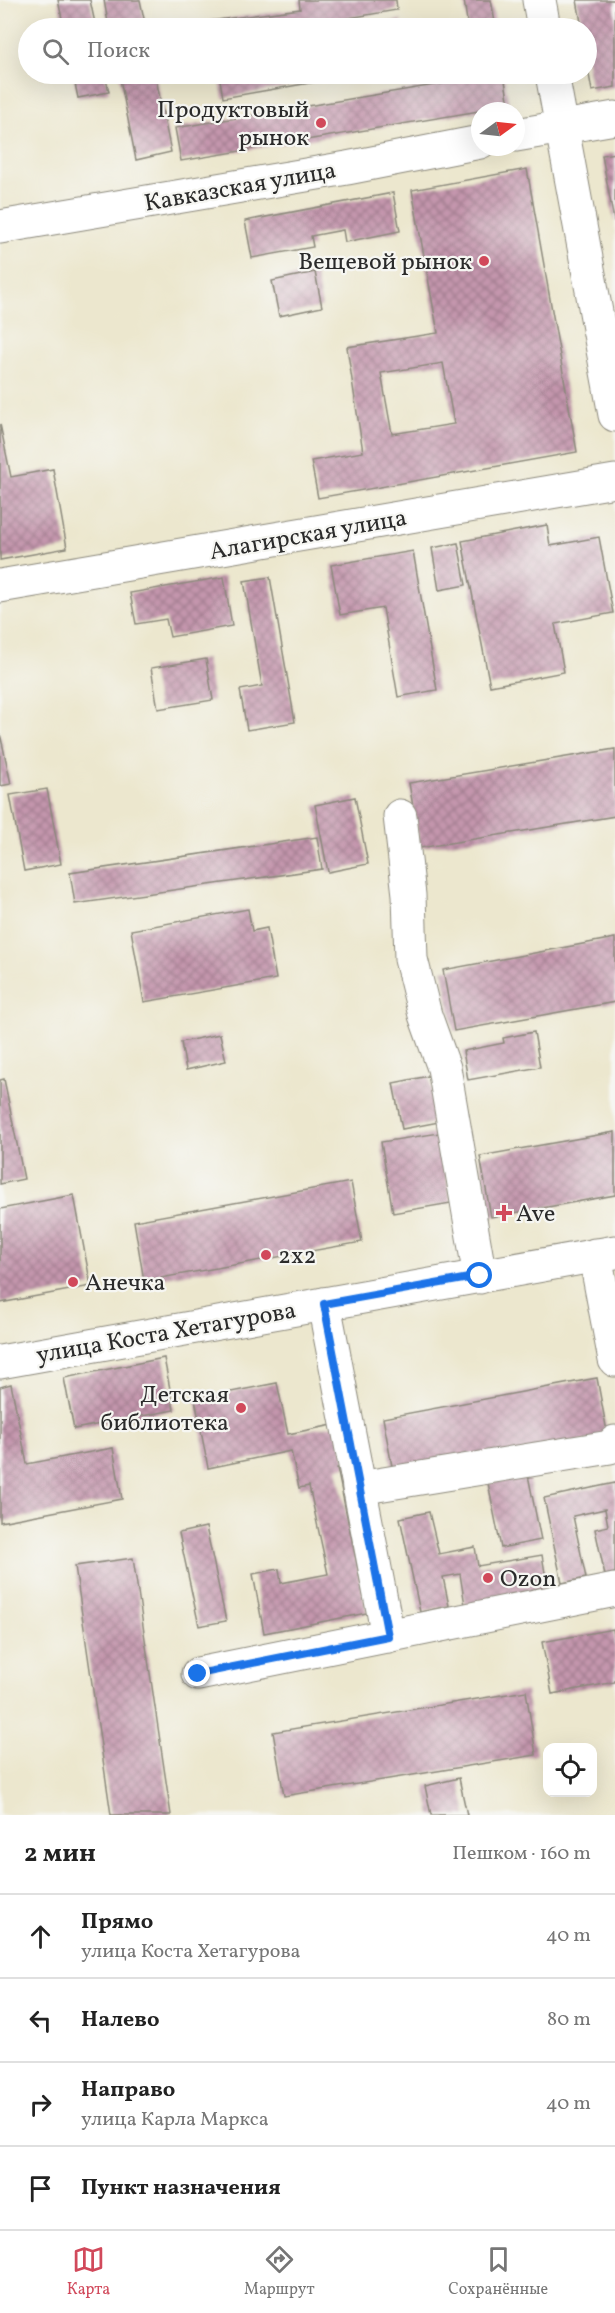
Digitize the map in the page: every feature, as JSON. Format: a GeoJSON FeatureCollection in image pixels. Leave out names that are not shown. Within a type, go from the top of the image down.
{"type":"FeatureCollection","features":[{"type":"Feature","properties":{"kind":"street"},"geometry":{"type":"LineString","coordinates":[[540,0],[543,18]]}},
{"type":"Feature","properties":{"kind":"street"},"geometry":{"type":"LineString","coordinates":[[554,84],[615,415]]}},
{"type":"Feature","properties":{"kind":"street"},"geometry":{"type":"LineString","coordinates":[[525,133],[615,118]]}},
{"type":"Feature","properties":{"kind":"street","name":"Кавказская улица"},"geometry":{"type":"LineString","coordinates":[[0,227],[347,168],[471,144]]}},
{"type":"Feature","properties":{"kind":"street","name":"Алагирская улица"},"geometry":{"type":"LineString","coordinates":[[0,586],[615,481]]}},
{"type":"Feature","properties":{"kind":"street"},"geometry":{"type":"LineString","coordinates":[[400,816],[410,895],[411,959],[425,1015],[444,1068],[480,1276]]}},
{"type":"Feature","properties":{"kind":"street"},"geometry":{"type":"LineString","coordinates":[[605,1253],[615,1360]]}},
{"type":"Feature","properties":{"kind":"street","name":"улица Коста Хетагурова"},"geometry":{"type":"LineString","coordinates":[[0,1362],[605,1253]]}},
{"type":"Feature","properties":{"kind":"street"},"geometry":{"type":"LineString","coordinates":[[324,1304],[388,1636]]}},
{"type":"Feature","properties":{"kind":"street"},"geometry":{"type":"LineString","coordinates":[[359,1488],[610,1447],[615,1443]]}},
{"type":"Feature","properties":{"kind":"street"},"geometry":{"type":"LineString","coordinates":[[198,1674],[615,1590]]}},
{"type":"Feature","properties":{"kind":"building"},"geometry":{"type":"Polygon","coordinates":[[[58,0],[90,0],[94,18],[62,18],[58,0]]]}},
{"type":"Feature","properties":{"kind":"building"},"geometry":{"type":"Polygon","coordinates":[[[104,0],[140,0],[144,18],[107,18],[104,0]]]}},
{"type":"Feature","properties":{"kind":"building"},"geometry":{"type":"Polygon","coordinates":[[[299,0],[396,0],[397,10],[349,18],[232,18],[300,9],[299,0]]]}},
{"type":"Feature","properties":{"kind":"building"},"geometry":{"type":"Polygon","coordinates":[[[464,0],[491,0],[494,18],[467,18],[464,0]]]}},
{"type":"Feature","properties":{"kind":"building"},"geometry":{"type":"Polygon","coordinates":[[[577,0],[615,0],[615,87],[592,91],[591,84],[597,84],[597,18],[580,18],[577,0]]]}},
{"type":"Feature","properties":{"kind":"building"},"geometry":{"type":"Polygon","coordinates":[[[75,84],[107,84],[109,92],[78,98],[75,84]]]}},
{"type":"Feature","properties":{"kind":"building"},"geometry":{"type":"Polygon","coordinates":[[[121,84],[157,84],[171,152],[136,160],[121,84]]]}},
{"type":"Feature","properties":{"kind":"building"},"geometry":{"type":"Polygon","coordinates":[[[221,84],[304,84],[223,98],[221,84]]]}},
{"type":"Feature","properties":{"kind":"building"},"geometry":{"type":"Polygon","coordinates":[[[441,84],[506,84],[508,102],[471,102],[471,112],[181,161],[175,128],[441,84]]]}},
{"type":"Feature","properties":{"kind":"building"},"geometry":{"type":"Polygon","coordinates":[[[615,153],[615,221],[614,221],[602,155],[615,153]]]}},
{"type":"Feature","properties":{"kind":"building","name":"Вещевой рынок"},"geometry":{"type":"Polygon","coordinates":[[[527,169],[577,452],[318,498],[311,461],[363,452],[347,347],[438,333],[412,190],[527,169]],[[443,363],[381,373],[392,434],[454,424],[443,363]]]}},
{"type":"Feature","properties":{"kind":"building"},"geometry":{"type":"Polygon","coordinates":[[[393,193],[400,231],[345,242],[343,230],[311,236],[313,247],[252,258],[245,221],[393,193]]]}},
{"type":"Feature","properties":{"kind":"building"},"geometry":{"type":"Polygon","coordinates":[[[315,272],[322,307],[279,316],[272,281],[315,272]]]}},
{"type":"Feature","properties":{"kind":"building"},"geometry":{"type":"Polygon","coordinates":[[[0,424],[11,477],[53,469],[67,548],[0,560],[0,424]]]}},
{"type":"Feature","properties":{"kind":"building"},"geometry":{"type":"Polygon","coordinates":[[[547,525],[550,546],[599,537],[613,613],[555,624],[564,672],[490,686],[462,541],[547,525]]]}},
{"type":"Feature","properties":{"kind":"building"},"geometry":{"type":"Polygon","coordinates":[[[458,543],[466,585],[439,590],[432,548],[458,543]]]}},
{"type":"Feature","properties":{"kind":"building"},"geometry":{"type":"Polygon","coordinates":[[[413,551],[437,690],[398,697],[383,608],[340,615],[331,565],[413,551]]]}},
{"type":"Feature","properties":{"kind":"building"},"geometry":{"type":"Polygon","coordinates":[[[224,577],[232,626],[170,637],[166,619],[136,624],[130,593],[224,577]]]}},
{"type":"Feature","properties":{"kind":"building"},"geometry":{"type":"Polygon","coordinates":[[[270,577],[295,722],[247,730],[240,690],[262,686],[244,581],[270,577]]]}},
{"type":"Feature","properties":{"kind":"building"},"geometry":{"type":"Polygon","coordinates":[[[206,659],[213,700],[158,709],[151,668],[206,659]]]}},
{"type":"Feature","properties":{"kind":"building"},"geometry":{"type":"Polygon","coordinates":[[[0,733],[11,784],[0,786],[0,733]]]}},
{"type":"Feature","properties":{"kind":"building"},"geometry":{"type":"Polygon","coordinates":[[[615,749],[615,816],[420,848],[409,783],[615,749]]]}},
{"type":"Feature","properties":{"kind":"building"},"geometry":{"type":"Polygon","coordinates":[[[47,789],[61,864],[24,871],[10,795],[47,789]]]}},
{"type":"Feature","properties":{"kind":"building"},"geometry":{"type":"Polygon","coordinates":[[[355,797],[368,864],[328,872],[315,805],[355,797]]]}},
{"type":"Feature","properties":{"kind":"building"},"geometry":{"type":"Polygon","coordinates":[[[317,837],[322,869],[75,904],[70,873],[317,837]]]}},
{"type":"Feature","properties":{"kind":"building"},"geometry":{"type":"Polygon","coordinates":[[[248,909],[252,931],[267,928],[276,979],[144,1002],[131,930],[248,909]]]}},
{"type":"Feature","properties":{"kind":"building"},"geometry":{"type":"Polygon","coordinates":[[[615,938],[615,1002],[454,1031],[443,970],[615,938]]]}},
{"type":"Feature","properties":{"kind":"building"},"geometry":{"type":"Polygon","coordinates":[[[534,1032],[540,1067],[468,1080],[463,1051],[504,1043],[503,1038],[534,1032]]]}},
{"type":"Feature","properties":{"kind":"building"},"geometry":{"type":"Polygon","coordinates":[[[220,1034],[226,1061],[186,1070],[181,1042],[220,1034]]]}},
{"type":"Feature","properties":{"kind":"building"},"geometry":{"type":"Polygon","coordinates":[[[429,1076],[439,1122],[402,1129],[393,1083],[429,1076]]]}},
{"type":"Feature","properties":{"kind":"building"},"geometry":{"type":"Polygon","coordinates":[[[4,1079],[24,1179],[0,1184],[0,1080],[4,1079]]]}},
{"type":"Feature","properties":{"kind":"building"},"geometry":{"type":"Polygon","coordinates":[[[615,1132],[615,1195],[491,1217],[480,1156],[615,1132]]]}},
{"type":"Feature","properties":{"kind":"building"},"geometry":{"type":"Polygon","coordinates":[[[439,1133],[451,1203],[393,1213],[381,1142],[439,1133]]]}},
{"type":"Feature","properties":{"kind":"building"},"geometry":{"type":"Polygon","coordinates":[[[351,1182],[362,1242],[144,1281],[134,1221],[351,1182]]]}},
{"type":"Feature","properties":{"kind":"building"},"geometry":{"type":"Polygon","coordinates":[[[74,1195],[91,1286],[0,1303],[0,1209],[74,1195]]]}},
{"type":"Feature","properties":{"kind":"building"},"geometry":{"type":"Polygon","coordinates":[[[164,1358],[174,1410],[74,1429],[64,1378],[164,1358]]]}},
{"type":"Feature","properties":{"kind":"building"},"geometry":{"type":"Polygon","coordinates":[[[597,1378],[608,1437],[394,1477],[383,1418],[597,1378]]]}},
{"type":"Feature","properties":{"kind":"building"},"geometry":{"type":"Polygon","coordinates":[[[277,1383],[288,1434],[338,1424],[347,1466],[337,1468],[367,1613],[264,1633],[253,1574],[279,1569],[281,1583],[328,1574],[309,1486],[299,1488],[291,1451],[208,1468],[195,1399],[277,1383]]]}},
{"type":"Feature","properties":{"kind":"building"},"geometry":{"type":"Polygon","coordinates":[[[11,1384],[27,1464],[113,1448],[122,1499],[0,1522],[0,1387],[11,1384]]]}},
{"type":"Feature","properties":{"kind":"building"},"geometry":{"type":"Polygon","coordinates":[[[528,1475],[541,1540],[501,1548],[488,1483],[528,1475]]]}},
{"type":"Feature","properties":{"kind":"building"},"geometry":{"type":"Polygon","coordinates":[[[615,1483],[615,1573],[605,1575],[595,1529],[608,1526],[605,1509],[573,1516],[586,1578],[562,1583],[544,1498],[615,1483]]]}},
{"type":"Feature","properties":{"kind":"building"},"geometry":{"type":"Polygon","coordinates":[[[429,1512],[439,1554],[475,1547],[478,1566],[542,1555],[548,1591],[465,1605],[460,1574],[443,1577],[449,1606],[420,1612],[400,1518],[429,1512]]]}},
{"type":"Feature","properties":{"kind":"building"},"geometry":{"type":"Polygon","coordinates":[[[206,1527],[226,1621],[199,1626],[179,1533],[206,1527]]]}},
{"type":"Feature","properties":{"kind":"building"},"geometry":{"type":"Polygon","coordinates":[[[133,1558],[171,1815],[111,1815],[75,1566],[133,1558]]]}},
{"type":"Feature","properties":{"kind":"building"},"geometry":{"type":"Polygon","coordinates":[[[613,1629],[615,1682],[552,1694],[542,1642],[613,1629]]]}},
{"type":"Feature","properties":{"kind":"building"},"geometry":{"type":"Polygon","coordinates":[[[526,1691],[536,1755],[284,1796],[273,1732],[526,1691]]]}},
{"type":"Feature","properties":{"kind":"building"},"geometry":{"type":"Polygon","coordinates":[[[459,1778],[467,1815],[431,1815],[425,1786],[459,1778]]]}},
{"type":"Feature","properties":{"kind":"place","name":"Продуктовый рынок"},"geometry":{"type":"Point","coordinates":[321,123]}},
{"type":"Feature","properties":{"kind":"place","name":"Вещевой рынок"},"geometry":{"type":"Point","coordinates":[484,261]}},
{"type":"Feature","properties":{"kind":"place","name":"Ave"},"geometry":{"type":"Point","coordinates":[504,1213]}},
{"type":"Feature","properties":{"kind":"place","name":"2x2"},"geometry":{"type":"Point","coordinates":[266,1255]}},
{"type":"Feature","properties":{"kind":"place","name":"Анечка"},"geometry":{"type":"Point","coordinates":[73,1282]}},
{"type":"Feature","properties":{"kind":"place","name":"Детская библиотека"},"geometry":{"type":"Point","coordinates":[241,1408]}},
{"type":"Feature","properties":{"kind":"place","name":"Ozon"},"geometry":{"type":"Point","coordinates":[488,1578]}},
{"type":"Feature","properties":{"kind":"route"},"geometry":{"type":"LineString","coordinates":[[198,1674],[388,1636],[324,1304],[480,1276]]}}]}
